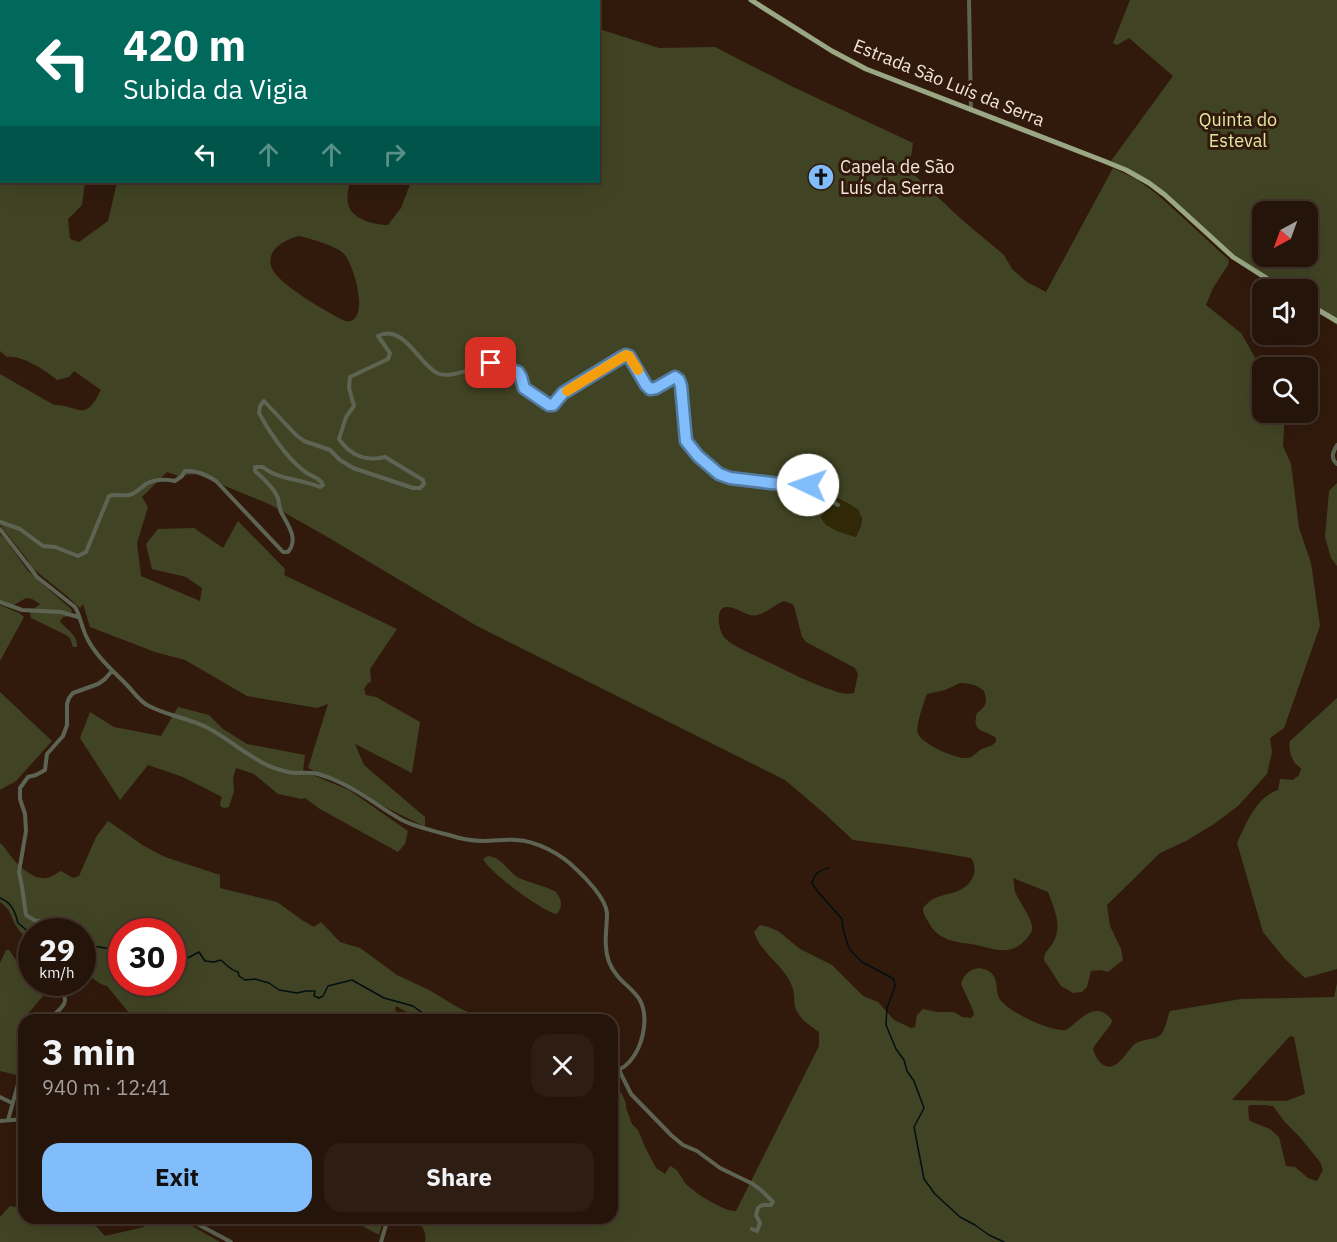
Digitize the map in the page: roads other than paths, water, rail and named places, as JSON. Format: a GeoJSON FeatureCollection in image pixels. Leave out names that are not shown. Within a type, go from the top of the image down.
{"type":"FeatureCollection","features":[{"type":"Feature","properties":{"kind":"main road","name":"Estrada São Luís da Serra"},"geometry":{"type":"LineString","coordinates":[[751,0],[847,60],[871,71],[1116,165],[1143,179],[1165,195],[1233,256],[1268,279]]}},
{"type":"Feature","properties":{"kind":"main road"},"geometry":{"type":"LineString","coordinates":[[1318,310],[1337,321]]}},
{"type":"Feature","properties":{"kind":"street"},"geometry":{"type":"LineString","coordinates":[[969,0],[971,110]]}},
{"type":"Feature","properties":{"kind":"street"},"geometry":{"type":"LineString","coordinates":[[0,522],[20,529],[43,546],[55,547],[78,556],[86,552],[110,496],[129,495],[157,480],[175,481],[182,476],[184,471],[189,470],[206,474],[216,482],[283,552],[288,552],[293,540],[291,530],[280,509],[278,497],[255,471],[255,467],[263,467],[270,473],[310,482],[320,487],[323,485],[321,480],[304,471],[266,428],[259,413],[264,401],[304,441],[330,450],[353,468],[413,488],[420,488],[424,484],[423,480],[385,457],[374,460],[364,458],[345,447],[339,439],[346,417],[354,406],[349,388],[350,377],[388,358],[390,353],[378,336],[388,333],[405,341],[423,362],[441,375],[454,374],[491,363],[518,372],[524,388],[549,405],[553,405],[563,393],[622,357],[629,356],[650,389],[675,377],[679,380],[686,441],[698,456],[719,474],[730,478],[780,484],[804,484],[838,505]]}},
{"type":"Feature","properties":{"kind":"street"},"geometry":{"type":"LineString","coordinates":[[1337,445],[1332,457],[1337,465]]}},
{"type":"Feature","properties":{"kind":"street"},"geometry":{"type":"LineString","coordinates":[[0,529],[37,577],[75,607],[92,649],[146,705],[200,724],[268,766],[284,771],[320,774],[354,790],[404,821],[465,840],[527,841],[566,860],[577,869],[606,906],[606,950],[609,963],[616,974],[640,999],[644,1009],[641,1043],[636,1053],[620,1070],[631,1094],[683,1145],[720,1168],[753,1184],[773,1202],[771,1205],[762,1205],[758,1208],[756,1215],[760,1223],[757,1231],[752,1229]]}},
{"type":"Feature","properties":{"kind":"street"},"geometry":{"type":"LineString","coordinates":[[0,602],[22,610],[61,612],[79,617]]}},
{"type":"Feature","properties":{"kind":"street"},"geometry":{"type":"LineString","coordinates":[[31,918],[26,915],[19,872],[27,831],[20,788],[28,777],[45,770],[47,754],[63,736],[67,725],[69,698],[73,693],[98,684],[112,671]]}},
{"type":"Feature","properties":{"kind":"street"},"geometry":{"type":"LineString","coordinates":[[54,1014],[64,1004],[65,996]]}},
{"type":"Feature","properties":{"kind":"street"},"geometry":{"type":"LineString","coordinates":[[8,1120],[18,1082]]}},
{"type":"Feature","properties":{"kind":"street"},"geometry":{"type":"LineString","coordinates":[[0,1097],[12,1102]]}},
{"type":"Feature","properties":{"kind":"street"},"geometry":{"type":"LineString","coordinates":[[0,1121],[18,1119]]}},
{"type":"Feature","properties":{"kind":"street"},"geometry":{"type":"LineString","coordinates":[[197,1224],[231,1242]]}},
{"type":"Feature","properties":{"kind":"street"},"geometry":{"type":"LineString","coordinates":[[381,1242],[386,1224]]}},
{"type":"Feature","properties":{"kind":"waterway"},"geometry":{"type":"LineString","coordinates":[[828,868],[817,873],[812,883],[842,919],[849,948],[862,962],[894,979],[895,986],[887,1008],[886,1025],[914,1081],[924,1108],[914,1127],[924,1179],[935,1194],[960,1217],[1004,1242]]}},
{"type":"Feature","properties":{"kind":"waterway"},"geometry":{"type":"LineString","coordinates":[[0,898],[10,905],[18,923]]}},
{"type":"Feature","properties":{"kind":"waterway"},"geometry":{"type":"LineString","coordinates":[[96,946],[108,949]]}},
{"type":"Feature","properties":{"kind":"waterway"},"geometry":{"type":"LineString","coordinates":[[186,959],[199,952],[205,961],[221,960],[245,980],[255,979],[269,983],[279,990],[297,993],[315,991],[314,996],[319,998],[323,996],[328,986],[352,980],[384,998],[413,1006],[424,1014]]}},
{"type":"Feature","properties":{"kind":"place","name":"Capela de São Luís da Serra"},"geometry":{"type":"Point","coordinates":[821,177]}},
{"type":"Feature","properties":{"kind":"park label","name":"Quinta do Esteval"},"geometry":{"type":"Point","coordinates":[1238,130]}}]}
